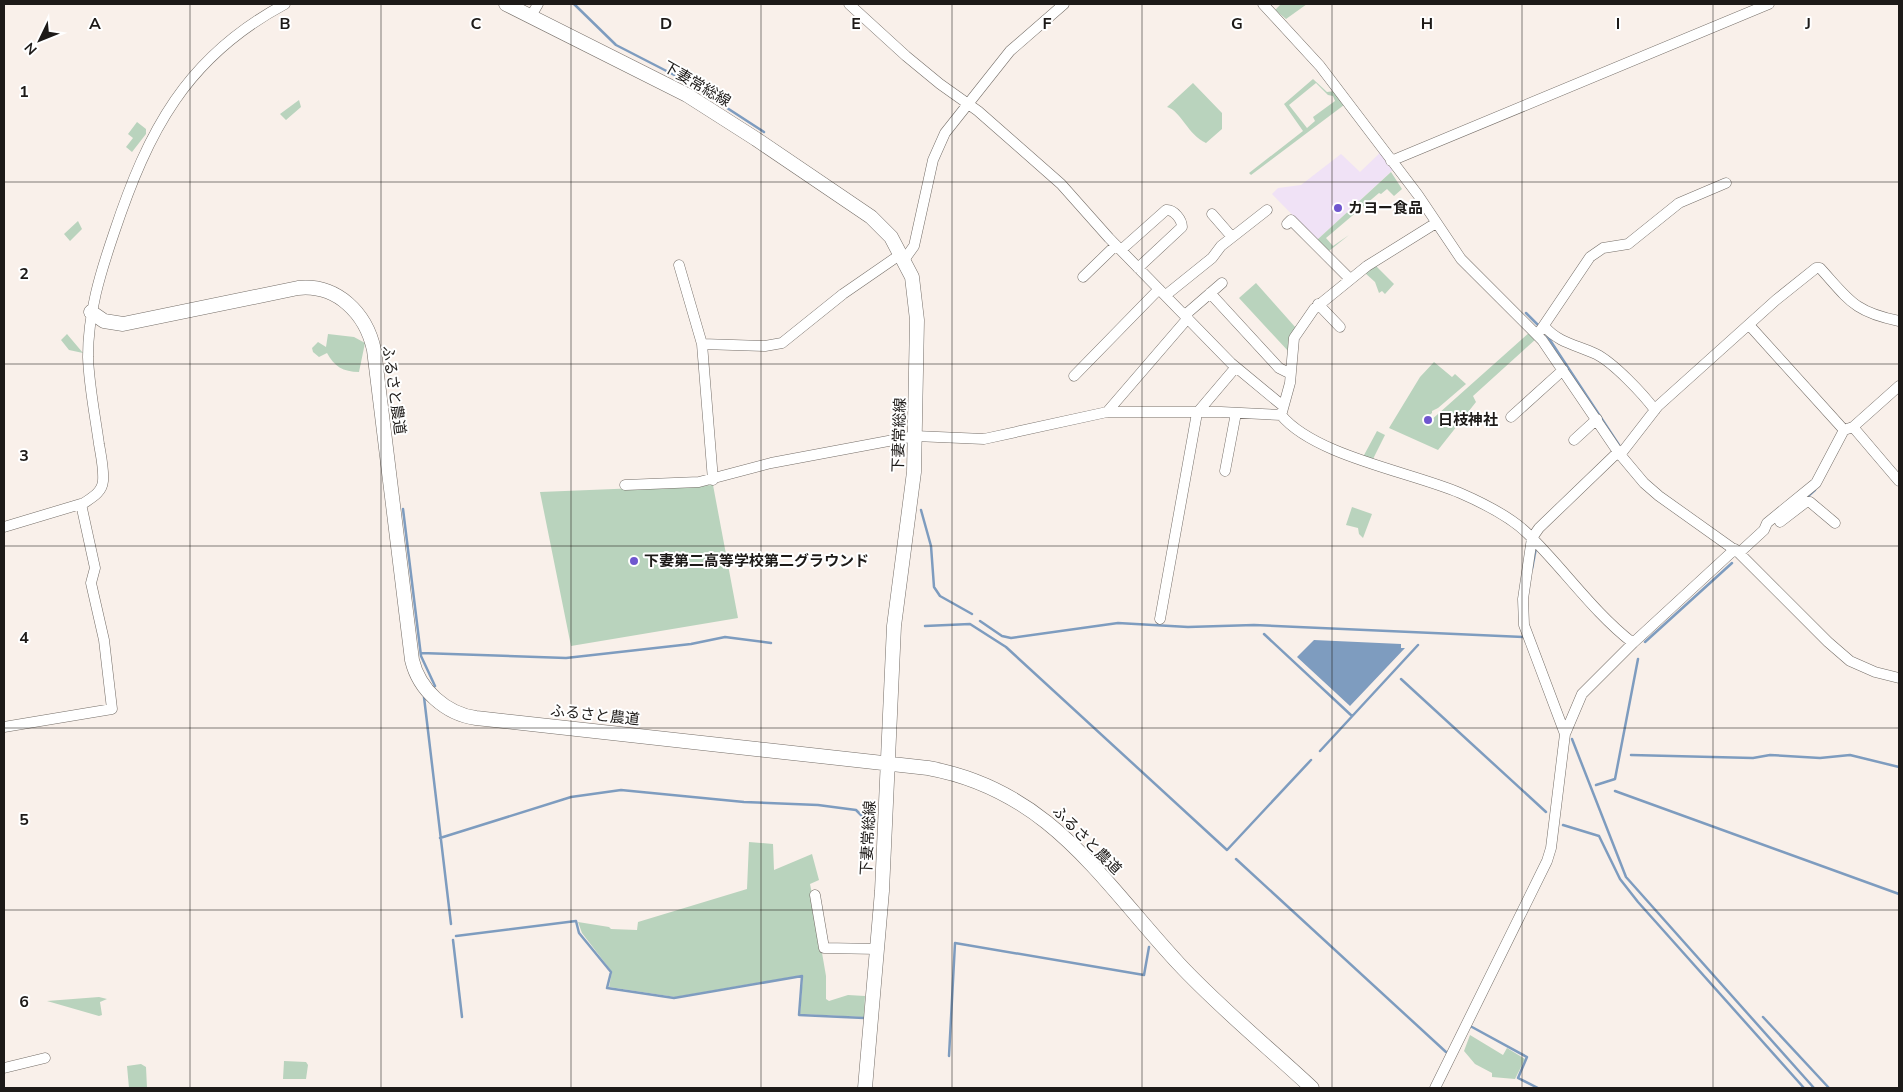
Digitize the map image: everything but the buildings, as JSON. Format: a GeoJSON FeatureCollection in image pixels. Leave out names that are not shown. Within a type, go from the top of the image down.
{"type":"FeatureCollection","features":[{"type":"Feature","properties":{"kind":"street"},"geometry":{"type":"LineString","coordinates":[[4,527],[80,504],[96,496],[102,488],[103,480],[89,379],[91,312],[97,284],[128,190],[158,125],[178,95],[207,61],[250,25],[285,4]]}},
{"type":"Feature","properties":{"kind":"street","name":"下妻常総線"},"geometry":{"type":"LineString","coordinates":[[506,4],[641,70],[723,117],[865,212],[891,237],[913,283],[917,306],[915,436],[909,524],[896,600],[878,949],[865,1088]]}},
{"type":"Feature","properties":{"kind":"street"},"geometry":{"type":"LineString","coordinates":[[531,16],[538,4]]}},
{"type":"Feature","properties":{"kind":"street"},"geometry":{"type":"LineString","coordinates":[[849,4],[913,62],[967,103],[1061,184],[1138,268],[1282,411],[1294,429],[1321,444],[1457,492],[1483,504],[1522,528],[1610,623],[1633,643]]}},
{"type":"Feature","properties":{"kind":"street"},"geometry":{"type":"LineString","coordinates":[[702,344],[765,346],[782,343],[850,289],[902,257],[914,246],[933,160],[940,143],[967,103],[1010,51],[1064,4]]}},
{"type":"Feature","properties":{"kind":"street"},"geometry":{"type":"LineString","coordinates":[[1263,4],[1320,66],[1467,265],[1542,331],[1602,358],[1642,393],[1655,410]]}},
{"type":"Feature","properties":{"kind":"street"},"geometry":{"type":"LineString","coordinates":[[1391,161],[1769,4]]}},
{"type":"Feature","properties":{"kind":"street"},"geometry":{"type":"LineString","coordinates":[[1542,331],[1590,257],[1603,248],[1628,244],[1679,203],[1726,183]]}},
{"type":"Feature","properties":{"kind":"street"},"geometry":{"type":"LineString","coordinates":[[1083,277],[1166,210],[1173,212],[1182,222],[1182,227],[1138,268]]}},
{"type":"Feature","properties":{"kind":"street"},"geometry":{"type":"LineString","coordinates":[[1074,376],[1162,292],[1212,258],[1221,246],[1267,210]]}},
{"type":"Feature","properties":{"kind":"street"},"geometry":{"type":"LineString","coordinates":[[1212,214],[1232,238]]}},
{"type":"Feature","properties":{"kind":"street"},"geometry":{"type":"LineString","coordinates":[[1287,224],[1291,220],[1350,279]]}},
{"type":"Feature","properties":{"kind":"street"},"geometry":{"type":"LineString","coordinates":[[1282,411],[1290,383],[1289,372],[1294,338],[1318,304],[1350,279],[1436,223]]}},
{"type":"Feature","properties":{"kind":"street"},"geometry":{"type":"LineString","coordinates":[[679,265],[702,344],[713,480]]}},
{"type":"Feature","properties":{"kind":"street"},"geometry":{"type":"LineString","coordinates":[[1565,734],[1524,625],[1523,599],[1532,538],[1539,528],[1619,453],[1655,410],[1750,326],[1776,300],[1816,268],[1820,268],[1855,306],[1879,317],[1899,321]]}},
{"type":"Feature","properties":{"kind":"street"},"geometry":{"type":"LineString","coordinates":[[1107,412],[1186,316],[1222,283]]}},
{"type":"Feature","properties":{"kind":"street","name":"ふるさと農道"},"geometry":{"type":"LineString","coordinates":[[91,312],[104,321],[123,324],[306,287],[338,296],[356,311],[366,326],[374,350],[413,666],[428,690],[451,710],[476,718],[939,770],[970,779],[1002,792],[1041,816],[1083,857],[1180,965],[1312,1088]]}},
{"type":"Feature","properties":{"kind":"street"},"geometry":{"type":"LineString","coordinates":[[1210,293],[1279,368],[1289,372]]}},
{"type":"Feature","properties":{"kind":"street"},"geometry":{"type":"LineString","coordinates":[[1318,304],[1340,327]]}},
{"type":"Feature","properties":{"kind":"street"},"geometry":{"type":"LineString","coordinates":[[1750,326],[1899,481]]}},
{"type":"Feature","properties":{"kind":"street"},"geometry":{"type":"LineString","coordinates":[[1542,331],[1563,370],[1619,453],[1654,492],[1737,551],[1828,642],[1850,661],[1875,672],[1899,678]]}},
{"type":"Feature","properties":{"kind":"street"},"geometry":{"type":"LineString","coordinates":[[1160,619],[1197,413],[1236,367]]}},
{"type":"Feature","properties":{"kind":"street"},"geometry":{"type":"LineString","coordinates":[[1511,417],[1563,370]]}},
{"type":"Feature","properties":{"kind":"street"},"geometry":{"type":"LineString","coordinates":[[1435,1088],[1547,861],[1551,848],[1565,734],[1582,694],[1633,643],[1816,483],[1849,428],[1899,386]]}},
{"type":"Feature","properties":{"kind":"street"},"geometry":{"type":"LineString","coordinates":[[625,485],[713,480],[771,462],[915,436],[984,439],[1107,412],[1236,413],[1282,411]]}},
{"type":"Feature","properties":{"kind":"street"},"geometry":{"type":"LineString","coordinates":[[1225,470],[1236,413]]}},
{"type":"Feature","properties":{"kind":"street"},"geometry":{"type":"LineString","coordinates":[[1574,440],[1597,419]]}},
{"type":"Feature","properties":{"kind":"street"},"geometry":{"type":"LineString","coordinates":[[1764,530],[1771,529],[1806,502],[1810,502],[1835,523]]}},
{"type":"Feature","properties":{"kind":"street"},"geometry":{"type":"LineString","coordinates":[[4,727],[112,709],[104,640],[90,583],[95,568],[80,504]]}},
{"type":"Feature","properties":{"kind":"street"},"geometry":{"type":"LineString","coordinates":[[815,895],[824,948],[878,949]]}},
{"type":"Feature","properties":{"kind":"street"},"geometry":{"type":"LineString","coordinates":[[4,1068],[45,1058]]}},
{"type":"Feature","properties":{"kind":"shaded area"},"geometry":{"type":"Polygon","coordinates":[[[1383,150],[1396,167],[1317,240],[1272,194],[1278,188],[1301,185],[1341,154],[1360,172],[1383,150]]]}},
{"type":"Feature","properties":{"kind":"green space"},"geometry":{"type":"Polygon","coordinates":[[[1281,4],[1307,4],[1286,19],[1275,10],[1281,4]]]}},
{"type":"Feature","properties":{"kind":"green space"},"geometry":{"type":"Polygon","coordinates":[[[1313,79],[1327,92],[1335,91],[1344,105],[1251,175],[1249,173],[1303,131],[1284,104],[1313,79]],[[1316,83],[1289,105],[1307,128],[1315,121],[1313,117],[1335,101],[1333,96],[1328,95],[1316,83]]]}},
{"type":"Feature","properties":{"kind":"green space"},"geometry":{"type":"Polygon","coordinates":[[[1193,83],[1222,113],[1222,129],[1206,143],[1194,135],[1176,113],[1167,107],[1193,83]]]}},
{"type":"Feature","properties":{"kind":"green space"},"geometry":{"type":"Polygon","coordinates":[[[299,100],[301,107],[286,120],[280,114],[299,100]]]}},
{"type":"Feature","properties":{"kind":"green space"},"geometry":{"type":"Polygon","coordinates":[[[137,122],[146,129],[146,134],[132,152],[126,147],[133,138],[128,134],[137,122]]]}},
{"type":"Feature","properties":{"kind":"green space"},"geometry":{"type":"Polygon","coordinates":[[[1391,172],[1402,189],[1394,196],[1387,189],[1381,194],[1379,193],[1326,238],[1333,246],[1349,235],[1329,251],[1317,240],[1391,172]]]}},
{"type":"Feature","properties":{"kind":"green space"},"geometry":{"type":"Polygon","coordinates":[[[78,221],[82,229],[70,241],[64,234],[78,221]]]}},
{"type":"Feature","properties":{"kind":"green space"},"geometry":{"type":"Polygon","coordinates":[[[1375,265],[1394,284],[1385,294],[1382,291],[1379,293],[1375,282],[1364,272],[1375,265]]]}},
{"type":"Feature","properties":{"kind":"green space"},"geometry":{"type":"Polygon","coordinates":[[[1256,283],[1296,328],[1289,352],[1239,298],[1256,283]]]}},
{"type":"Feature","properties":{"kind":"green space"},"geometry":{"type":"Polygon","coordinates":[[[1530,332],[1536,339],[1473,396],[1476,402],[1438,450],[1389,428],[1420,377],[1434,362],[1452,377],[1455,374],[1466,384],[1432,411],[1426,418],[1429,422],[1530,332]]]}},
{"type":"Feature","properties":{"kind":"green space"},"geometry":{"type":"Polygon","coordinates":[[[67,334],[83,353],[69,350],[61,340],[67,334]]]}},
{"type":"Feature","properties":{"kind":"green space"},"geometry":{"type":"Polygon","coordinates":[[[328,334],[354,337],[365,343],[359,372],[348,371],[340,367],[327,353],[319,357],[313,352],[312,348],[318,342],[326,347],[328,334]]]}},
{"type":"Feature","properties":{"kind":"green space"},"geometry":{"type":"Polygon","coordinates":[[[1377,431],[1385,435],[1372,461],[1363,457],[1377,431]]]}},
{"type":"Feature","properties":{"kind":"green space","name":"下妻第二高等学校第二グラウンド"},"geometry":{"type":"Polygon","coordinates":[[[713,485],[738,618],[571,646],[540,492],[713,485]]]}},
{"type":"Feature","properties":{"kind":"green space"},"geometry":{"type":"Polygon","coordinates":[[[1352,507],[1372,514],[1363,538],[1359,534],[1358,528],[1346,525],[1352,507]]]}},
{"type":"Feature","properties":{"kind":"green space"},"geometry":{"type":"Polygon","coordinates":[[[749,842],[773,844],[774,870],[812,854],[819,880],[810,884],[826,976],[826,999],[829,1001],[848,995],[865,996],[864,1017],[800,1014],[803,975],[675,997],[609,987],[612,972],[582,933],[578,922],[609,927],[611,929],[637,930],[638,922],[747,889],[749,842]]]}},
{"type":"Feature","properties":{"kind":"green space"},"geometry":{"type":"Polygon","coordinates":[[[99,997],[107,999],[100,1002],[102,1015],[99,1016],[47,1001],[99,997]]]}},
{"type":"Feature","properties":{"kind":"green space"},"geometry":{"type":"Polygon","coordinates":[[[1470,1035],[1503,1055],[1507,1048],[1525,1059],[1515,1079],[1492,1077],[1492,1073],[1475,1064],[1464,1051],[1470,1035]]]}},
{"type":"Feature","properties":{"kind":"green space"},"geometry":{"type":"Polygon","coordinates":[[[284,1061],[306,1062],[308,1065],[306,1079],[283,1079],[284,1061]]]}},
{"type":"Feature","properties":{"kind":"green space"},"geometry":{"type":"Polygon","coordinates":[[[141,1064],[146,1067],[147,1088],[129,1088],[127,1066],[141,1064]]]}},
{"type":"Feature","properties":{"kind":"water"},"geometry":{"type":"Polygon","coordinates":[[[1314,640],[1401,644],[1401,648],[1405,648],[1350,706],[1297,657],[1314,640]]]}},
{"type":"Feature","properties":{"kind":"waterway"},"geometry":{"type":"LineString","coordinates":[[574,4],[616,45],[684,80],[764,132]]}},
{"type":"Feature","properties":{"kind":"waterway"},"geometry":{"type":"LineString","coordinates":[[1526,313],[1539,326]]}},
{"type":"Feature","properties":{"kind":"waterway"},"geometry":{"type":"LineString","coordinates":[[1546,334],[1619,445]]}},
{"type":"Feature","properties":{"kind":"waterway"},"geometry":{"type":"LineString","coordinates":[[1806,498],[1815,490]]}},
{"type":"Feature","properties":{"kind":"waterway"},"geometry":{"type":"LineString","coordinates":[[403,509],[421,656],[435,686]]}},
{"type":"Feature","properties":{"kind":"waterway"},"geometry":{"type":"LineString","coordinates":[[921,510],[931,546],[934,587],[940,596],[972,614]]}},
{"type":"Feature","properties":{"kind":"waterway"},"geometry":{"type":"LineString","coordinates":[[1532,569],[1536,548]]}},
{"type":"Feature","properties":{"kind":"waterway"},"geometry":{"type":"LineString","coordinates":[[1645,642],[1732,563]]}},
{"type":"Feature","properties":{"kind":"waterway"},"geometry":{"type":"LineString","coordinates":[[980,621],[1002,636],[1011,638],[1118,623],[1188,627],[1254,625],[1523,637]]}},
{"type":"Feature","properties":{"kind":"waterway"},"geometry":{"type":"LineString","coordinates":[[925,626],[970,624],[1006,647],[1227,850],[1311,760]]}},
{"type":"Feature","properties":{"kind":"waterway"},"geometry":{"type":"LineString","coordinates":[[1264,634],[1352,716]]}},
{"type":"Feature","properties":{"kind":"waterway"},"geometry":{"type":"LineString","coordinates":[[421,653],[566,658],[691,644],[725,637],[771,643]]}},
{"type":"Feature","properties":{"kind":"waterway"},"geometry":{"type":"LineString","coordinates":[[1320,751],[1418,645]]}},
{"type":"Feature","properties":{"kind":"waterway"},"geometry":{"type":"LineString","coordinates":[[1596,785],[1615,779],[1638,659]]}},
{"type":"Feature","properties":{"kind":"waterway"},"geometry":{"type":"LineString","coordinates":[[1401,679],[1546,812]]}},
{"type":"Feature","properties":{"kind":"waterway"},"geometry":{"type":"LineString","coordinates":[[424,697],[451,924]]}},
{"type":"Feature","properties":{"kind":"waterway"},"geometry":{"type":"LineString","coordinates":[[1572,739],[1626,877],[1814,1088]]}},
{"type":"Feature","properties":{"kind":"waterway"},"geometry":{"type":"LineString","coordinates":[[1631,755],[1753,758],[1770,755],[1820,758],[1850,755],[1899,767]]}},
{"type":"Feature","properties":{"kind":"waterway"},"geometry":{"type":"LineString","coordinates":[[440,838],[571,797],[621,790],[744,802],[818,805],[856,810],[863,817]]}},
{"type":"Feature","properties":{"kind":"waterway"},"geometry":{"type":"LineString","coordinates":[[1615,791],[1899,894]]}},
{"type":"Feature","properties":{"kind":"waterway"},"geometry":{"type":"LineString","coordinates":[[1563,825],[1599,836],[1620,879],[1638,902],[1804,1088]]}},
{"type":"Feature","properties":{"kind":"waterway"},"geometry":{"type":"LineString","coordinates":[[1236,859],[1446,1052]]}},
{"type":"Feature","properties":{"kind":"waterway"},"geometry":{"type":"LineString","coordinates":[[456,936],[576,921],[579,933],[611,972],[607,988],[674,998],[802,976],[799,1015],[864,1018]]}},
{"type":"Feature","properties":{"kind":"waterway"},"geometry":{"type":"LineString","coordinates":[[453,940],[462,1017]]}},
{"type":"Feature","properties":{"kind":"waterway"},"geometry":{"type":"LineString","coordinates":[[949,1056],[955,943],[1144,975],[1149,947]]}},
{"type":"Feature","properties":{"kind":"waterway"},"geometry":{"type":"LineString","coordinates":[[1763,1017],[1829,1088]]}},
{"type":"Feature","properties":{"kind":"waterway"},"geometry":{"type":"LineString","coordinates":[[1472,1027],[1527,1057],[1518,1078],[1538,1088]]}},
{"type":"Feature","properties":{"kind":"place","name":"カヨー食品"},"geometry":{"type":"Point","coordinates":[1338,208]}},
{"type":"Feature","properties":{"kind":"place","name":"日枝神社"},"geometry":{"type":"Point","coordinates":[1428,420]}},
{"type":"Feature","properties":{"kind":"place","name":"下妻第二高等学校第二グラウンド"},"geometry":{"type":"Point","coordinates":[634,561]}}]}
